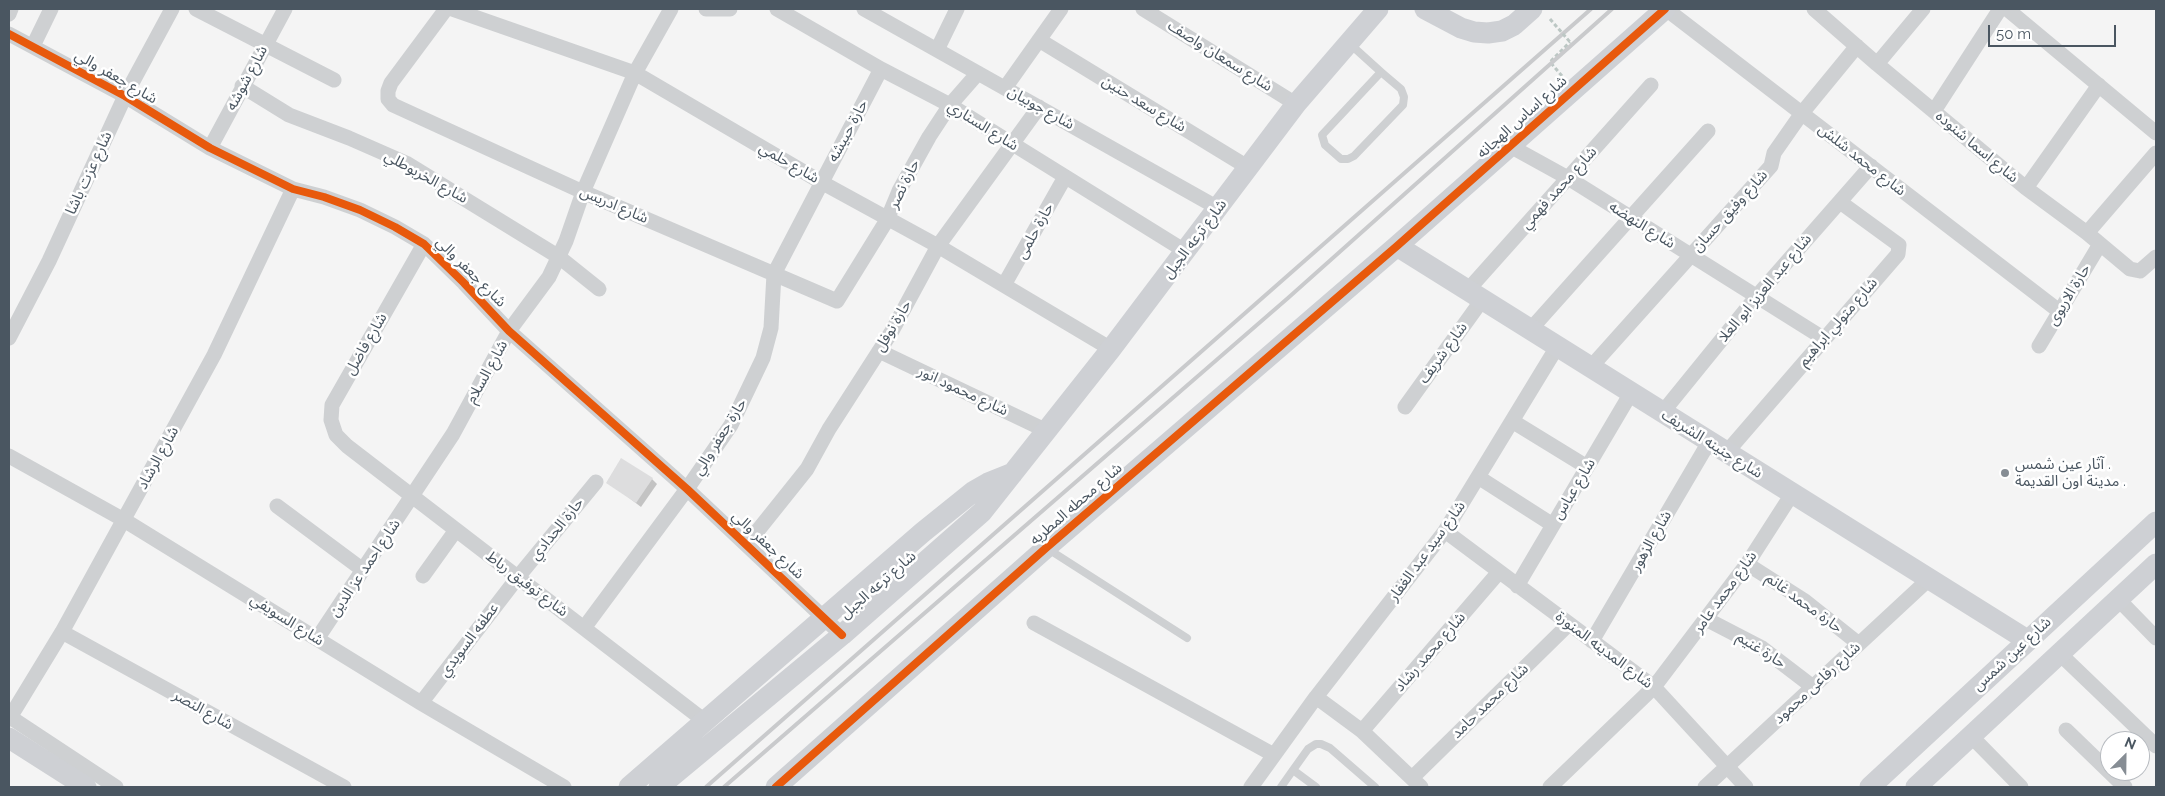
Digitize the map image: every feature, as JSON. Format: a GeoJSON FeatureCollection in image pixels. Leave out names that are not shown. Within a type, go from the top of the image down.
{"type":"FeatureCollection","features":[{"type":"Feature","properties":{"kind":"street"},"geometry":{"type":"LineString","coordinates":[[9,14],[11,9]]}},
{"type":"Feature","properties":{"kind":"street"},"geometry":{"type":"LineString","coordinates":[[33,46],[50,9]]}},
{"type":"Feature","properties":{"kind":"street","name":"شارع عزت باشا"},"geometry":{"type":"LineString","coordinates":[[9,338],[49,261],[125,96],[172,9]]}},
{"type":"Feature","properties":{"kind":"street"},"geometry":{"type":"LineString","coordinates":[[196,9],[334,80]]}},
{"type":"Feature","properties":{"kind":"street","name":"شارع شوشه"},"geometry":{"type":"LineString","coordinates":[[210,148],[285,9]]}},
{"type":"Feature","properties":{"kind":"street","name":"شارع ادريس"},"geometry":{"type":"LineString","coordinates":[[446,9],[391,83],[388,98],[393,105],[583,192],[838,301]]}},
{"type":"Feature","properties":{"kind":"street","name":"شارع حلمي"},"geometry":{"type":"LineString","coordinates":[[452,9],[635,73],[821,182],[938,246],[1111,349]]}},
{"type":"Feature","properties":{"kind":"street","name":"شارع السلام"},"geometry":{"type":"LineString","coordinates":[[413,496],[453,434],[509,331],[549,277],[559,257],[583,192],[635,73],[671,9]]}},
{"type":"Feature","properties":{"kind":"street"},"geometry":{"type":"LineString","coordinates":[[706,9],[730,9]]}},
{"type":"Feature","properties":{"kind":"street","name":"شارع السناري"},"geometry":{"type":"LineString","coordinates":[[777,9],[950,105],[1185,251]]}},
{"type":"Feature","properties":{"kind":"street","name":"شارع جوبيان"},"geometry":{"type":"LineString","coordinates":[[864,9],[1218,208]]}},
{"type":"Feature","properties":{"kind":"street"},"geometry":{"type":"LineString","coordinates":[[937,50],[957,9]]}},
{"type":"Feature","properties":{"kind":"street"},"geometry":{"type":"LineString","coordinates":[[1005,88],[1061,9]]}},
{"type":"Feature","properties":{"kind":"street","name":"شارع سمعان واصف"},"geometry":{"type":"LineString","coordinates":[[1143,9],[1296,104]]}},
{"type":"Feature","properties":{"kind":"street","name":"شارع ترعه الجبل"},"geometry":{"type":"LineString","coordinates":[[658,787],[842,634],[982,512],[1016,472],[1111,349],[1296,104],[1378,9]]}},
{"type":"Feature","properties":{"kind":"street"},"geometry":{"type":"LineString","coordinates":[[1425,9],[1461,28],[1474,32],[1488,33],[1502,31],[1541,14]]}},
{"type":"Feature","properties":{"kind":"street","name":"شارع محمد شلش"},"geometry":{"type":"LineString","coordinates":[[1665,9],[2059,311]]}},
{"type":"Feature","properties":{"kind":"street","name":"شارع اساس الهجانه"},"geometry":{"type":"LineString","coordinates":[[1397,246],[1665,9]]}},
{"type":"Feature","properties":{"kind":"street"},"geometry":{"type":"LineString","coordinates":[[1877,64],[1923,9]]}},
{"type":"Feature","properties":{"kind":"street"},"geometry":{"type":"LineString","coordinates":[[1934,111],[2000,9]]}},
{"type":"Feature","properties":{"kind":"street"},"geometry":{"type":"LineString","coordinates":[[2007,9],[2156,133]]}},
{"type":"Feature","properties":{"kind":"street","name":"شارع اسما شنوده"},"geometry":{"type":"LineString","coordinates":[[1821,11],[1877,64],[2026,188],[2087,233],[2130,269],[2136,271],[2151,262]]}},
{"type":"Feature","properties":{"kind":"street","name":"شارع جعفر والي"},"geometry":{"type":"LineString","coordinates":[[9,34],[125,96],[210,148],[293,189],[324,197],[360,210],[424,244],[509,331],[688,489],[842,634]]}},
{"type":"Feature","properties":{"kind":"street","name":"شارع سعد حنين"},"geometry":{"type":"LineString","coordinates":[[1039,40],[1249,168]]}},
{"type":"Feature","properties":{"kind":"street","name":"شارع وفيق حسان"},"geometry":{"type":"LineString","coordinates":[[1590,368],[1771,166],[1774,153],[1802,113],[1857,46]]}},
{"type":"Feature","properties":{"kind":"street","name":"حارة حبيشه"},"geometry":{"type":"LineString","coordinates":[[774,274],[881,68]]}},
{"type":"Feature","properties":{"kind":"street","name":"حارة نصر"},"geometry":{"type":"LineString","coordinates":[[838,301],[888,220],[913,163],[950,105],[978,73]]}},
{"type":"Feature","properties":{"kind":"street"},"geometry":{"type":"LineString","coordinates":[[2026,188],[2098,85]]}},
{"type":"Feature","properties":{"kind":"street","name":"شارع الخربوطلي"},"geometry":{"type":"LineString","coordinates":[[242,86],[289,115],[406,162],[559,257],[599,289]]}},
{"type":"Feature","properties":{"kind":"street","name":"شارع محمد فهمي"},"geometry":{"type":"LineString","coordinates":[[1474,295],[1568,178],[1651,86]]}},
{"type":"Feature","properties":{"kind":"street","name":"حارة نوفل"},"geometry":{"type":"LineString","coordinates":[[747,544],[807,469],[829,429],[892,331],[938,246],[1039,108]]}},
{"type":"Feature","properties":{"kind":"street"},"geometry":{"type":"LineString","coordinates":[[1530,330],[1708,131]]}},
{"type":"Feature","properties":{"kind":"street","name":"شارع النهضه"},"geometry":{"type":"LineString","coordinates":[[1510,146],[1568,178],[1824,338]]}},
{"type":"Feature","properties":{"kind":"street"},"geometry":{"type":"LineString","coordinates":[[2087,233],[2156,153]]}},
{"type":"Feature","properties":{"kind":"street","name":"شارع عبد العزيز ابو العلا"},"geometry":{"type":"LineString","coordinates":[[1662,412],[1757,296],[1870,166]]}},
{"type":"Feature","properties":{"kind":"street","name":"حارة حلمى"},"geometry":{"type":"LineString","coordinates":[[1004,285],[1065,177]]}},
{"type":"Feature","properties":{"kind":"street","name":"شارع الرشاد"},"geometry":{"type":"LineString","coordinates":[[10,718],[62,632],[214,355],[293,189]]}},
{"type":"Feature","properties":{"kind":"street","name":"شارع متولي ابراهيم"},"geometry":{"type":"LineString","coordinates":[[1717,447],[1824,338],[1900,249],[1899,245],[1840,202]]}},
{"type":"Feature","properties":{"kind":"street","name":"شارع فاضل"},"geometry":{"type":"LineString","coordinates":[[347,446],[336,435],[331,420],[332,405],[424,244]]}},
{"type":"Feature","properties":{"kind":"street","name":"حارة الاريوى"},"geometry":{"type":"LineString","coordinates":[[2038,346],[2100,244]]}},
{"type":"Feature","properties":{"kind":"street","name":"شارع جنينه الشريف"},"geometry":{"type":"LineString","coordinates":[[1397,246],[2027,640]]}},
{"type":"Feature","properties":{"kind":"street","name":"شارع محطه المطريه"},"geometry":{"type":"LineString","coordinates":[[776,787],[1046,548],[1397,246]]}},
{"type":"Feature","properties":{"kind":"street","name":"حارة جعفر والي"},"geometry":{"type":"LineString","coordinates":[[584,628],[688,489],[731,425],[763,358],[771,328],[774,274]]}},
{"type":"Feature","properties":{"kind":"street","name":"شارع شريف"},"geometry":{"type":"LineString","coordinates":[[1404,406],[1474,295]]}},
{"type":"Feature","properties":{"kind":"street","name":"شارع سيد عبد الغفار"},"geometry":{"type":"LineString","coordinates":[[1251,787],[1316,697],[1445,531],[1557,347]]}},
{"type":"Feature","properties":{"kind":"street","name":"شارع محمود انور"},"geometry":{"type":"LineString","coordinates":[[879,351],[1047,431]]}},
{"type":"Feature","properties":{"kind":"street","name":"شارع عباس"},"geometry":{"type":"LineString","coordinates":[[1517,586],[1631,393]]}},
{"type":"Feature","properties":{"kind":"street"},"geometry":{"type":"LineString","coordinates":[[1512,421],[1588,467]]}},
{"type":"Feature","properties":{"kind":"street","name":"شارع توفيق رباط"},"geometry":{"type":"LineString","coordinates":[[347,446],[706,722]]}},
{"type":"Feature","properties":{"kind":"street","name":"شارع الزهور"},"geometry":{"type":"LineString","coordinates":[[1592,641],[1717,447]]}},
{"type":"Feature","properties":{"kind":"street","name":"شارع السويفي"},"geometry":{"type":"LineString","coordinates":[[9,456],[124,520],[421,703],[564,787]]}},
{"type":"Feature","properties":{"kind":"street","name":"شارع ترعه الجبل"},"geometry":{"type":"LineString","coordinates":[[629,787],[961,501],[988,483],[1016,472]]}},
{"type":"Feature","properties":{"kind":"street"},"geometry":{"type":"LineString","coordinates":[[1478,477],[1553,525]]}},
{"type":"Feature","properties":{"kind":"street","name":"حارة الحدادي"},"geometry":{"type":"LineString","coordinates":[[518,577],[596,482]]}},
{"type":"Feature","properties":{"kind":"street","name":"شارع محمد عامر"},"geometry":{"type":"LineString","coordinates":[[1550,787],[1654,688],[1747,564],[1792,494]]}},
{"type":"Feature","properties":{"kind":"street","name":"شارع احمد عز الدين"},"geometry":{"type":"LineString","coordinates":[[317,639],[413,496]]}},
{"type":"Feature","properties":{"kind":"street"},"geometry":{"type":"LineString","coordinates":[[278,506],[363,570]]}},
{"type":"Feature","properties":{"kind":"street","name":"شارع عين شمس"},"geometry":{"type":"LineString","coordinates":[[1870,787],[2156,522]]}},
{"type":"Feature","properties":{"kind":"street"},"geometry":{"type":"LineString","coordinates":[[423,576],[456,530]]}},
{"type":"Feature","properties":{"kind":"street","name":"شارع المدينه المنورة"},"geometry":{"type":"LineString","coordinates":[[1445,531],[1654,688],[1746,787]]}},
{"type":"Feature","properties":{"kind":"street","name":"حارة محمد غانم"},"geometry":{"type":"LineString","coordinates":[[1747,564],[1805,601],[1859,644]]}},
{"type":"Feature","properties":{"kind":"street","name":"شارع عين شمس"},"geometry":{"type":"LineString","coordinates":[[1921,785],[2156,564]]}},
{"type":"Feature","properties":{"kind":"street","name":"شارع محمد رشاد"},"geometry":{"type":"LineString","coordinates":[[1362,732],[1499,572]]}},
{"type":"Feature","properties":{"kind":"street","name":"عطفه السويدي"},"geometry":{"type":"LineString","coordinates":[[421,703],[518,577]]}},
{"type":"Feature","properties":{"kind":"street","name":"شارع رفاعى محمود"},"geometry":{"type":"LineString","coordinates":[[1705,787],[1929,579]]}},
{"type":"Feature","properties":{"kind":"street"},"geometry":{"type":"LineString","coordinates":[[2118,598],[2156,638]]}},
{"type":"Feature","properties":{"kind":"street","name":"حارة غنيم"},"geometry":{"type":"LineString","coordinates":[[1706,619],[1762,648],[1813,687]]}},
{"type":"Feature","properties":{"kind":"street"},"geometry":{"type":"LineString","coordinates":[[1034,623],[1274,754]]}},
{"type":"Feature","properties":{"kind":"street","name":"شارع محمد حامد"},"geometry":{"type":"LineString","coordinates":[[1416,782],[1569,624]]}},
{"type":"Feature","properties":{"kind":"street","name":"شارع النصر"},"geometry":{"type":"LineString","coordinates":[[62,632],[344,787]]}},
{"type":"Feature","properties":{"kind":"street"},"geometry":{"type":"LineString","coordinates":[[2059,654],[2156,746]]}},
{"type":"Feature","properties":{"kind":"street"},"geometry":{"type":"LineString","coordinates":[[1316,697],[1362,732],[1416,782]]}},
{"type":"Feature","properties":{"kind":"street"},"geometry":{"type":"LineString","coordinates":[[10,718],[116,787]]}},
{"type":"Feature","properties":{"kind":"street"},"geometry":{"type":"LineString","coordinates":[[2066,730],[2125,787]]}},
{"type":"Feature","properties":{"kind":"street"},"geometry":{"type":"LineString","coordinates":[[1971,736],[2021,787]]}},
{"type":"Feature","properties":{"kind":"street"},"geometry":{"type":"LineString","coordinates":[[9,738],[86,787]]}},
{"type":"Feature","properties":{"kind":"lane"},"geometry":{"type":"LineString","coordinates":[[1349,43],[1401,90],[1404,97],[1403,105],[1354,156],[1348,159],[1341,159],[1325,145],[1322,135],[1381,72]]}},
{"type":"Feature","properties":{"kind":"lane"},"geometry":{"type":"LineString","coordinates":[[1046,548],[1187,638]]}},
{"type":"Feature","properties":{"kind":"lane"},"geometry":{"type":"LineString","coordinates":[[1281,787],[1308,749],[1316,744],[1330,748],[1375,787]]}},
{"type":"Feature","properties":{"kind":"lane"},"geometry":{"type":"LineString","coordinates":[[1294,770],[1316,787]]}},
{"type":"Feature","properties":{"kind":"path"},"geometry":{"type":"LineString","coordinates":[[1541,14],[1570,42],[1550,62]]}},
{"type":"Feature","properties":{"kind":"building"},"geometry":{"type":"Polygon","coordinates":[[[621,458],[653,478],[636,503],[606,483],[621,458]]]}},
{"type":"Feature","properties":{"kind":"railway"},"geometry":{"type":"LineString","coordinates":[[706,787],[1591,9]]}},
{"type":"Feature","properties":{"kind":"railway"},"geometry":{"type":"LineString","coordinates":[[724,787],[1288,298],[1612,9]]}},
{"type":"Feature","properties":{"kind":"cycle path"},"geometry":{"type":"LineString","coordinates":[[776,787],[1046,548],[1397,246],[1665,9]]}},
{"type":"Feature","properties":{"kind":"cycle path"},"geometry":{"type":"LineString","coordinates":[[9,34],[125,96],[210,148],[293,189],[324,197],[360,210],[424,244],[509,331],[687,489],[842,635]]}},
{"type":"Feature","properties":{"kind":"place","name":"آثار عين شمس . مدينة اون القديمة ."},"geometry":{"type":"Point","coordinates":[2005,473]}}]}
